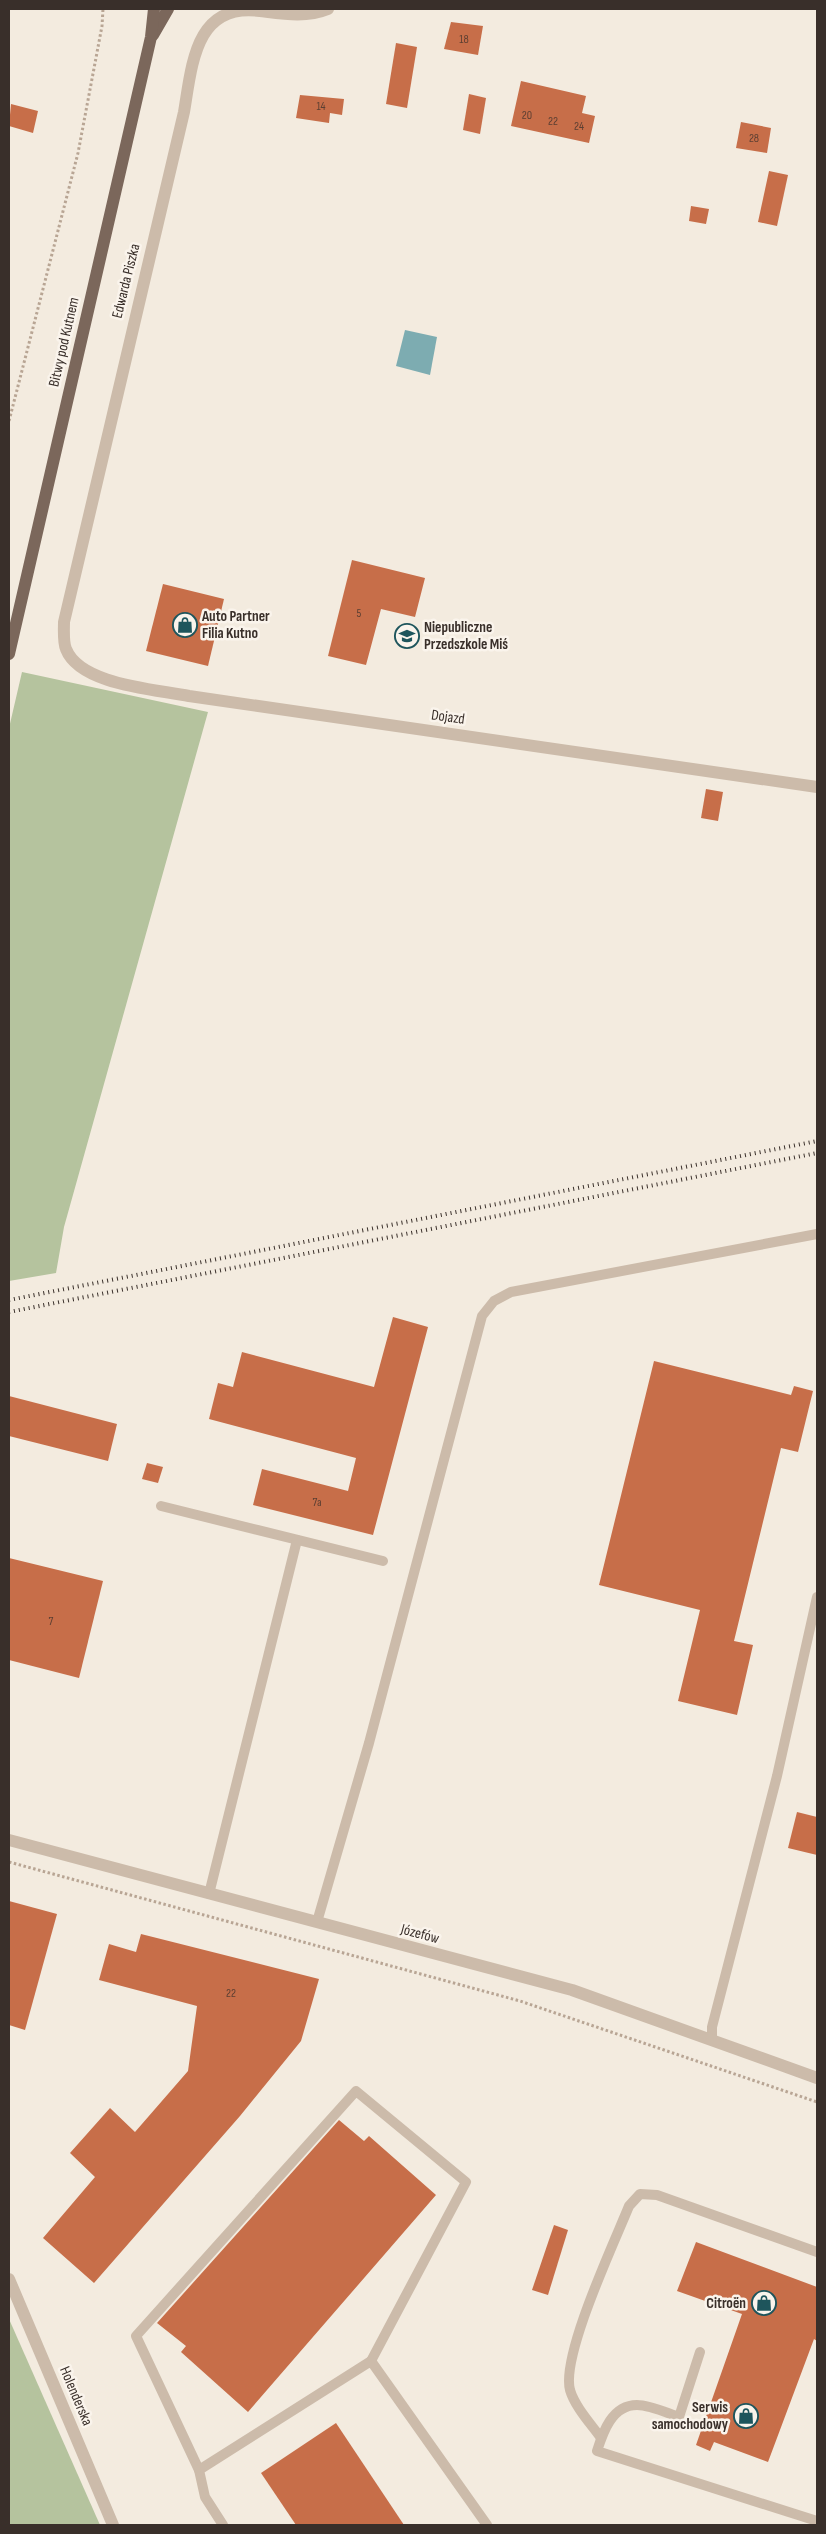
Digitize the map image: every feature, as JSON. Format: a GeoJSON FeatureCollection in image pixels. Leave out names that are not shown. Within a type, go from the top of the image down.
{"type":"FeatureCollection","features":[{"type":"Feature","properties":{"kind":"main road","name":"Bitwy pod Kutnem"},"geometry":{"type":"LineString","coordinates":[[9,654],[151,37],[154,9]]}},
{"type":"Feature","properties":{"kind":"main road","name":"Bitwy pod Kutnem"},"geometry":{"type":"LineString","coordinates":[[151,37],[168,9]]}},
{"type":"Feature","properties":{"kind":"street","name":"Edwarda Piszka"},"geometry":{"type":"LineString","coordinates":[[79,666],[66,649],[64,622],[184,112],[193,59],[204,30],[224,16],[248,9],[294,15],[315,14],[328,9]]}},
{"type":"Feature","properties":{"kind":"street","name":"Dojazd"},"geometry":{"type":"LineString","coordinates":[[79,666],[96,678],[189,696],[817,787]]}},
{"type":"Feature","properties":{"kind":"street","name":"Józefów"},"geometry":{"type":"LineString","coordinates":[[9,1840],[572,1990],[817,2078]]}},
{"type":"Feature","properties":{"kind":"street","name":"Holenderska"},"geometry":{"type":"LineString","coordinates":[[9,2279],[113,2525]]}},
{"type":"Feature","properties":{"kind":"lane"},"geometry":{"type":"LineString","coordinates":[[316,1922],[366,1752],[482,1316],[494,1301],[510,1292],[817,1234]]}},
{"type":"Feature","properties":{"kind":"lane"},"geometry":{"type":"LineString","coordinates":[[161,1506],[383,1561]]}},
{"type":"Feature","properties":{"kind":"lane"},"geometry":{"type":"LineString","coordinates":[[209,1894],[297,1540]]}},
{"type":"Feature","properties":{"kind":"lane"},"geometry":{"type":"LineString","coordinates":[[712,2039],[712,2027],[777,1776],[817,1596]]}},
{"type":"Feature","properties":{"kind":"lane"},"geometry":{"type":"LineString","coordinates":[[199,2470],[371,2361],[466,2182],[356,2091],[136,2336],[199,2470],[205,2497],[223,2525]]}},
{"type":"Feature","properties":{"kind":"lane"},"geometry":{"type":"LineString","coordinates":[[601,2438],[570,2391],[569,2372],[576,2341],[629,2206],[640,2194],[657,2195],[817,2252]]}},
{"type":"Feature","properties":{"kind":"lane"},"geometry":{"type":"LineString","coordinates":[[700,2352],[679,2417],[637,2404],[617,2411],[604,2427],[597,2451],[817,2521]]}},
{"type":"Feature","properties":{"kind":"lane"},"geometry":{"type":"LineString","coordinates":[[371,2361],[487,2525]]}},
{"type":"Feature","properties":{"kind":"path"},"geometry":{"type":"LineString","coordinates":[[9,421],[78,153],[102,26],[103,9]]}},
{"type":"Feature","properties":{"kind":"path"},"geometry":{"type":"LineString","coordinates":[[9,1862],[520,2001],[817,2102]]}},
{"type":"Feature","properties":{"kind":"green space"},"geometry":{"type":"Polygon","coordinates":[[[22,672],[208,712],[64,1227],[56,1273],[9,1281],[9,728],[22,672]]]}},
{"type":"Feature","properties":{"kind":"green space"},"geometry":{"type":"Polygon","coordinates":[[[9,2319],[100,2525],[9,2525],[9,2319]]]}},
{"type":"Feature","properties":{"kind":"water"},"geometry":{"type":"Polygon","coordinates":[[[405,330],[437,337],[430,375],[396,366],[405,330]]]}},
{"type":"Feature","properties":{"kind":"building"},"geometry":{"type":"Polygon","coordinates":[[[451,22],[483,26],[478,55],[444,49],[451,22]]]}},
{"type":"Feature","properties":{"kind":"building"},"geometry":{"type":"Polygon","coordinates":[[[396,43],[417,47],[407,108],[386,104],[396,43]]]}},
{"type":"Feature","properties":{"kind":"building"},"geometry":{"type":"Polygon","coordinates":[[[521,81],[586,96],[582,113],[595,116],[589,143],[511,126],[521,81]]]}},
{"type":"Feature","properties":{"kind":"building"},"geometry":{"type":"Polygon","coordinates":[[[469,94],[486,98],[480,134],[463,130],[469,94]]]}},
{"type":"Feature","properties":{"kind":"building"},"geometry":{"type":"Polygon","coordinates":[[[300,95],[344,99],[342,115],[330,113],[329,123],[296,118],[300,95]]]}},
{"type":"Feature","properties":{"kind":"building"},"geometry":{"type":"Polygon","coordinates":[[[11,104],[38,111],[33,133],[9,126],[11,104]]]}},
{"type":"Feature","properties":{"kind":"building"},"geometry":{"type":"Polygon","coordinates":[[[741,122],[771,128],[767,153],[736,148],[741,122]]]}},
{"type":"Feature","properties":{"kind":"building"},"geometry":{"type":"Polygon","coordinates":[[[769,171],[788,175],[777,226],[758,222],[769,171]]]}},
{"type":"Feature","properties":{"kind":"building"},"geometry":{"type":"Polygon","coordinates":[[[691,206],[709,209],[706,224],[689,221],[691,206]]]}},
{"type":"Feature","properties":{"kind":"building","name":"Niepubliczne Przedszkole Miś"},"geometry":{"type":"Polygon","coordinates":[[[352,560],[425,578],[415,617],[381,609],[366,665],[328,656],[352,560]]]}},
{"type":"Feature","properties":{"kind":"building","name":"Auto Partner Filia Kutno"},"geometry":{"type":"Polygon","coordinates":[[[163,584],[224,599],[208,666],[146,651],[163,584]]]}},
{"type":"Feature","properties":{"kind":"building"},"geometry":{"type":"Polygon","coordinates":[[[706,789],[723,792],[718,821],[701,818],[706,789]]]}},
{"type":"Feature","properties":{"kind":"building"},"geometry":{"type":"Polygon","coordinates":[[[393,1317],[428,1327],[373,1535],[253,1505],[262,1469],[348,1491],[356,1458],[209,1419],[218,1383],[233,1387],[242,1352],[374,1387],[393,1317]]]}},
{"type":"Feature","properties":{"kind":"building"},"geometry":{"type":"Polygon","coordinates":[[[654,1361],[791,1395],[794,1386],[813,1391],[798,1452],[781,1448],[734,1641],[753,1645],[737,1715],[678,1701],[700,1610],[599,1585],[654,1361]]]}},
{"type":"Feature","properties":{"kind":"building"},"geometry":{"type":"Polygon","coordinates":[[[9,1396],[117,1424],[108,1461],[9,1436],[9,1396]]]}},
{"type":"Feature","properties":{"kind":"building"},"geometry":{"type":"Polygon","coordinates":[[[147,1463],[163,1467],[158,1483],[142,1479],[147,1463]]]}},
{"type":"Feature","properties":{"kind":"building"},"geometry":{"type":"Polygon","coordinates":[[[9,1558],[103,1581],[79,1678],[9,1660],[9,1558]]]}},
{"type":"Feature","properties":{"kind":"building"},"geometry":{"type":"Polygon","coordinates":[[[797,1812],[817,1817],[817,1855],[788,1848],[797,1812]]]}},
{"type":"Feature","properties":{"kind":"building"},"geometry":{"type":"Polygon","coordinates":[[[9,1901],[57,1914],[25,2030],[9,2025],[9,1901]]]}},
{"type":"Feature","properties":{"kind":"building"},"geometry":{"type":"Polygon","coordinates":[[[141,1934],[319,1979],[301,2041],[240,2116],[94,2283],[43,2238],[95,2177],[70,2153],[110,2108],[135,2132],[188,2071],[197,2006],[99,1980],[109,1944],[136,1952],[141,1934]]]}},
{"type":"Feature","properties":{"kind":"building"},"geometry":{"type":"Polygon","coordinates":[[[339,2120],[364,2141],[369,2136],[436,2195],[248,2412],[181,2352],[186,2346],[157,2323],[339,2120]]]}},
{"type":"Feature","properties":{"kind":"building"},"geometry":{"type":"Polygon","coordinates":[[[554,2225],[568,2230],[548,2295],[532,2290],[554,2225]]]}},
{"type":"Feature","properties":{"kind":"building"},"geometry":{"type":"Polygon","coordinates":[[[696,2242],[817,2287],[817,2341],[814,2339],[768,2462],[714,2442],[710,2451],[696,2445],[742,2314],[677,2291],[696,2242]]]}},
{"type":"Feature","properties":{"kind":"building"},"geometry":{"type":"Polygon","coordinates":[[[336,2423],[404,2525],[296,2525],[261,2473],[336,2423]]]}},
{"type":"Feature","properties":{"kind":"railway"},"geometry":{"type":"LineString","coordinates":[[9,1300],[817,1141]]}},
{"type":"Feature","properties":{"kind":"railway"},"geometry":{"type":"LineString","coordinates":[[9,1312],[817,1153]]}},
{"type":"Feature","properties":{"kind":"place","name":"Auto Partner Filia Kutno"},"geometry":{"type":"Point","coordinates":[185,625]}},
{"type":"Feature","properties":{"kind":"place","name":"Niepubliczne Przedszkole Miś"},"geometry":{"type":"Point","coordinates":[407,636]}},
{"type":"Feature","properties":{"kind":"place","name":"Citroën"},"geometry":{"type":"Point","coordinates":[764,2303]}},
{"type":"Feature","properties":{"kind":"place","name":"Serwis samochodowy"},"geometry":{"type":"Point","coordinates":[746,2416]}}]}
